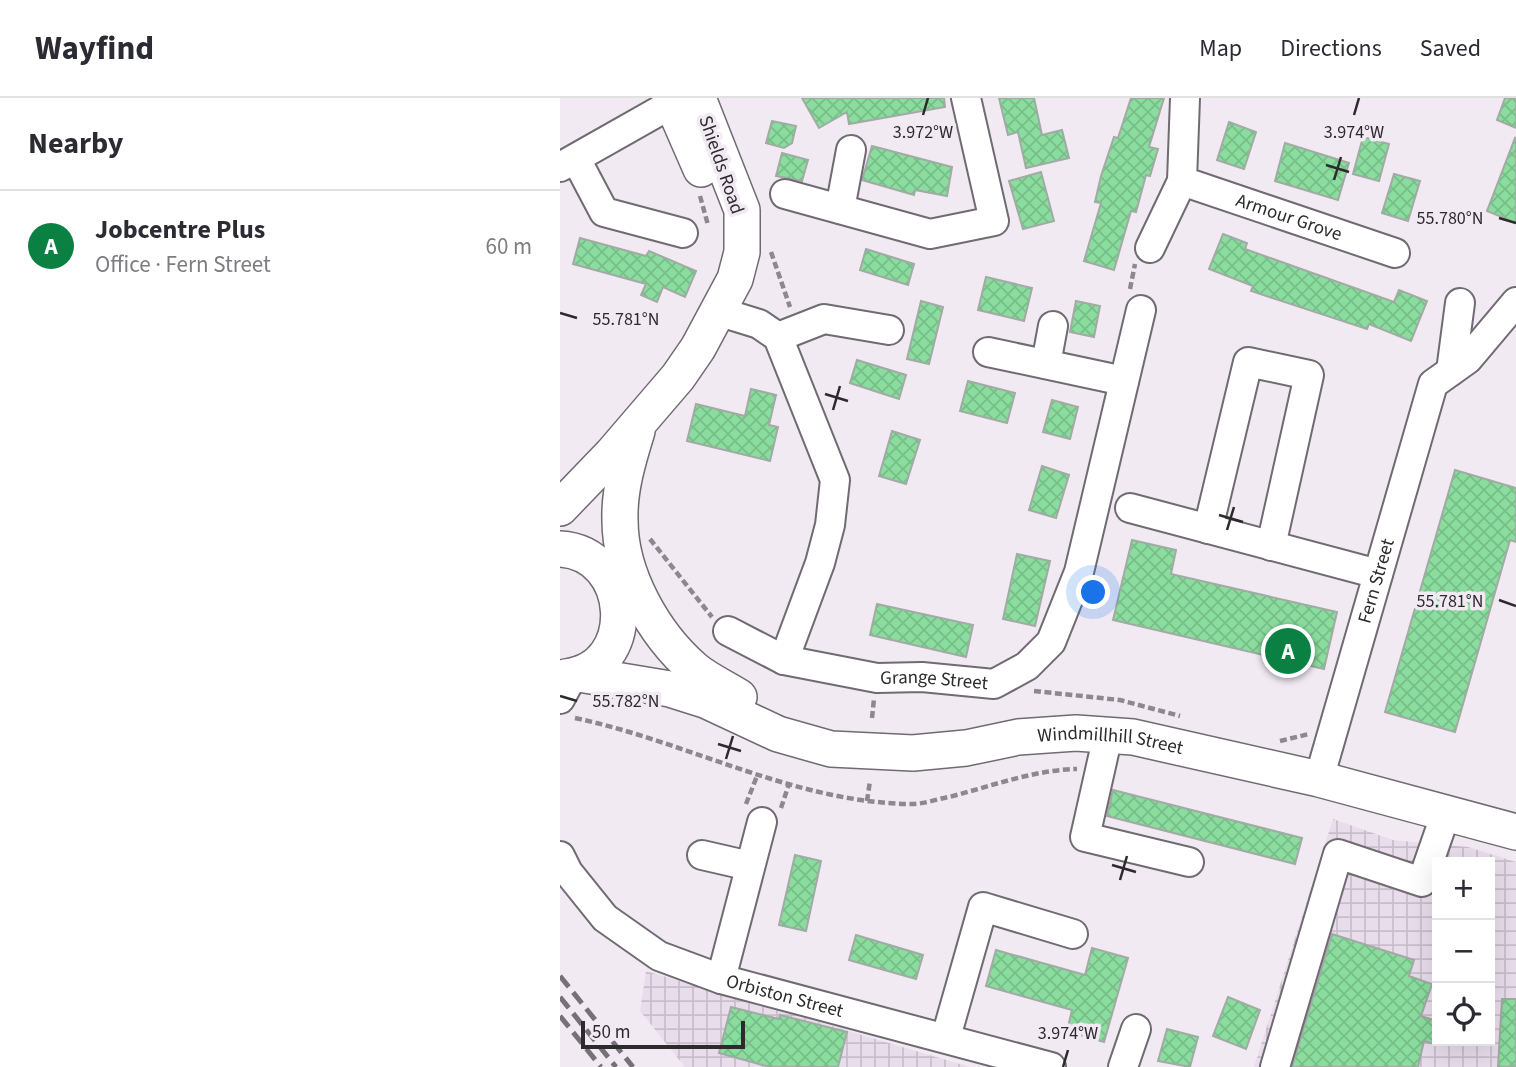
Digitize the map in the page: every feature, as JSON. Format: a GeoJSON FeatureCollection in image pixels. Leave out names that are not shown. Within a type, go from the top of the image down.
{"type":"FeatureCollection","features":[{"type":"Feature","properties":{"kind":"main road","name":"Shields Road"},"geometry":{"type":"LineString","coordinates":[[560,508],[639,424],[698,348],[717,311],[722,217],[680,100]]}},
{"type":"Feature","properties":{"kind":"main road"},"geometry":{"type":"LineString","coordinates":[[639,424],[625,471],[620,521],[633,580],[655,625],[696,670],[831,749]]}},
{"type":"Feature","properties":{"kind":"main road"},"geometry":{"type":"LineString","coordinates":[[605,571],[603,514],[612,454]]}},
{"type":"Feature","properties":{"kind":"main road"},"geometry":{"type":"LineString","coordinates":[[560,549],[589,557],[605,571],[615,585],[620,619],[608,653],[595,666],[568,682]]}},
{"type":"Feature","properties":{"kind":"main road","name":"Windmillhill Street"},"geometry":{"type":"LineString","coordinates":[[620,619],[705,701]]}},
{"type":"Feature","properties":{"kind":"main road","name":"Windmillhill Street"},"geometry":{"type":"LineString","coordinates":[[568,682],[634,681],[705,701],[778,734],[831,749],[913,753],[966,748],[1018,737],[1076,733],[1133,737],[1319,779],[1516,832]]}},
{"type":"Feature","properties":{"kind":"street"},"geometry":{"type":"LineString","coordinates":[[785,194],[930,234],[994,221],[966,98]]}},
{"type":"Feature","properties":{"kind":"street"},"geometry":{"type":"LineString","coordinates":[[1150,248],[1182,181],[1185,98]]}},
{"type":"Feature","properties":{"kind":"street"},"geometry":{"type":"LineString","coordinates":[[680,100],[568,163],[604,212],[683,233]]}},
{"type":"Feature","properties":{"kind":"street"},"geometry":{"type":"LineString","coordinates":[[840,209],[851,150]]}},
{"type":"Feature","properties":{"kind":"street","name":"Armour Grove"},"geometry":{"type":"LineString","coordinates":[[1182,181],[1395,253]]}},
{"type":"Feature","properties":{"kind":"street"},"geometry":{"type":"LineString","coordinates":[[1442,377],[1468,359],[1516,302]]}},
{"type":"Feature","properties":{"kind":"street","name":"Fern Street"},"geometry":{"type":"LineString","coordinates":[[1319,779],[1378,574],[1442,377],[1460,303]]}},
{"type":"Feature","properties":{"kind":"street","name":"Grange Street"},"geometry":{"type":"LineString","coordinates":[[728,631],[784,660],[877,678],[922,677],[995,684],[1027,666],[1051,642],[1079,572],[1141,310]]}},
{"type":"Feature","properties":{"kind":"street"},"geometry":{"type":"LineString","coordinates":[[717,311],[759,324],[778,337],[835,480],[830,525],[820,563],[784,660]]}},
{"type":"Feature","properties":{"kind":"street"},"geometry":{"type":"LineString","coordinates":[[778,337],[824,319],[890,330]]}},
{"type":"Feature","properties":{"kind":"street"},"geometry":{"type":"LineString","coordinates":[[1046,364],[1053,326]]}},
{"type":"Feature","properties":{"kind":"street"},"geometry":{"type":"LineString","coordinates":[[988,352],[1124,381]]}},
{"type":"Feature","properties":{"kind":"street"},"geometry":{"type":"LineString","coordinates":[[1208,529],[1248,362],[1309,375],[1271,545]]}},
{"type":"Feature","properties":{"kind":"street"},"geometry":{"type":"LineString","coordinates":[[1130,508],[1378,574]]}},
{"type":"Feature","properties":{"kind":"street"},"geometry":{"type":"LineString","coordinates":[[1108,735],[1085,837],[1189,862]]}},
{"type":"Feature","properties":{"kind":"street"},"geometry":{"type":"LineString","coordinates":[[1275,1067],[1338,855],[1422,882],[1446,813]]}},
{"type":"Feature","properties":{"kind":"street"},"geometry":{"type":"LineString","coordinates":[[721,979],[762,822]]}},
{"type":"Feature","properties":{"kind":"street"},"geometry":{"type":"LineString","coordinates":[[702,855],[750,866]]}},
{"type":"Feature","properties":{"kind":"street","name":"Orbiston Street"},"geometry":{"type":"LineString","coordinates":[[560,856],[568,872],[605,918],[659,956],[721,979],[1051,1067]]}},
{"type":"Feature","properties":{"kind":"street"},"geometry":{"type":"LineString","coordinates":[[946,1037],[983,907],[1073,934]]}},
{"type":"Feature","properties":{"kind":"street"},"geometry":{"type":"LineString","coordinates":[[1123,1067],[1136,1029]]}},
{"type":"Feature","properties":{"kind":"path"},"geometry":{"type":"LineString","coordinates":[[1141,310],[1128,296],[1136,258],[1150,248]]}},
{"type":"Feature","properties":{"kind":"path"},"geometry":{"type":"LineString","coordinates":[[867,801],[870,781]]}},
{"type":"Feature","properties":{"kind":"shaded area"},"geometry":{"type":"Polygon","coordinates":[[[1333,819],[1393,840],[1468,847],[1516,862],[1516,1067],[1254,1067],[1333,819]]]}},
{"type":"Feature","properties":{"kind":"shaded area"},"geometry":{"type":"Polygon","coordinates":[[[646,971],[970,1067],[685,1067],[640,1011],[646,971]]]}},
{"type":"Feature","properties":{"kind":"building"},"geometry":{"type":"Polygon","coordinates":[[[802,98],[944,98],[945,107],[849,124],[847,112],[819,128],[802,98]]]}},
{"type":"Feature","properties":{"kind":"building"},"geometry":{"type":"Polygon","coordinates":[[[999,98],[1034,98],[1042,135],[1062,130],[1069,158],[1026,168],[1018,132],[1008,135],[999,98]]]}},
{"type":"Feature","properties":{"kind":"building"},"geometry":{"type":"Polygon","coordinates":[[[1131,98],[1164,98],[1149,147],[1158,149],[1150,176],[1146,175],[1136,212],[1131,211],[1114,270],[1084,261],[1101,203],[1095,202],[1101,176],[1114,137],[1118,138],[1131,98]]]}},
{"type":"Feature","properties":{"kind":"building"},"geometry":{"type":"Polygon","coordinates":[[[1505,98],[1516,98],[1516,128],[1497,120],[1505,98]]]}},
{"type":"Feature","properties":{"kind":"building"},"geometry":{"type":"Polygon","coordinates":[[[772,121],[796,126],[792,143],[784,148],[766,143],[772,121]]]}},
{"type":"Feature","properties":{"kind":"building"},"geometry":{"type":"Polygon","coordinates":[[[1229,122],[1256,132],[1244,169],[1217,160],[1229,122]]]}},
{"type":"Feature","properties":{"kind":"building"},"geometry":{"type":"Polygon","coordinates":[[[1363,137],[1389,144],[1379,181],[1353,174],[1363,137]]]}},
{"type":"Feature","properties":{"kind":"building"},"geometry":{"type":"Polygon","coordinates":[[[1516,139],[1516,223],[1487,211],[1516,139]]]}},
{"type":"Feature","properties":{"kind":"building"},"geometry":{"type":"Polygon","coordinates":[[[1285,143],[1349,163],[1338,200],[1275,181],[1285,143]]]}},
{"type":"Feature","properties":{"kind":"building"},"geometry":{"type":"Polygon","coordinates":[[[872,146],[952,167],[947,196],[915,190],[914,195],[862,180],[872,146]]]}},
{"type":"Feature","properties":{"kind":"building"},"geometry":{"type":"Polygon","coordinates":[[[782,153],[808,160],[802,181],[776,176],[782,153]]]}},
{"type":"Feature","properties":{"kind":"building"},"geometry":{"type":"Polygon","coordinates":[[[1041,172],[1054,221],[1023,229],[1009,181],[1041,172]]]}},
{"type":"Feature","properties":{"kind":"building"},"geometry":{"type":"Polygon","coordinates":[[[1394,174],[1420,181],[1408,221],[1382,213],[1394,174]]]}},
{"type":"Feature","properties":{"kind":"building"},"geometry":{"type":"Polygon","coordinates":[[[1223,234],[1247,243],[1245,249],[1394,302],[1399,290],[1427,301],[1411,341],[1369,324],[1367,329],[1251,291],[1253,286],[1209,269],[1223,234]]]}},
{"type":"Feature","properties":{"kind":"building"},"geometry":{"type":"Polygon","coordinates":[[[580,238],[646,256],[649,251],[696,271],[685,297],[663,287],[657,302],[641,295],[646,284],[573,264],[580,238]]]}},
{"type":"Feature","properties":{"kind":"building"},"geometry":{"type":"Polygon","coordinates":[[[866,249],[914,264],[908,285],[860,270],[866,249]]]}},
{"type":"Feature","properties":{"kind":"building"},"geometry":{"type":"Polygon","coordinates":[[[986,277],[1032,288],[1024,321],[978,310],[986,277]]]}},
{"type":"Feature","properties":{"kind":"building"},"geometry":{"type":"Polygon","coordinates":[[[921,301],[943,307],[929,364],[907,359],[921,301]]]}},
{"type":"Feature","properties":{"kind":"building"},"geometry":{"type":"Polygon","coordinates":[[[1076,301],[1100,306],[1094,337],[1070,332],[1076,301]]]}},
{"type":"Feature","properties":{"kind":"building"},"geometry":{"type":"Polygon","coordinates":[[[857,360],[906,375],[899,399],[850,383],[857,360]]]}},
{"type":"Feature","properties":{"kind":"building"},"geometry":{"type":"Polygon","coordinates":[[[968,381],[1015,393],[1007,423],[960,411],[968,381]]]}},
{"type":"Feature","properties":{"kind":"building"},"geometry":{"type":"Polygon","coordinates":[[[751,389],[776,395],[769,425],[778,427],[770,461],[687,441],[696,404],[745,416],[751,389]]]}},
{"type":"Feature","properties":{"kind":"building"},"geometry":{"type":"Polygon","coordinates":[[[1052,400],[1078,407],[1070,439],[1043,432],[1052,400]]]}},
{"type":"Feature","properties":{"kind":"building"},"geometry":{"type":"Polygon","coordinates":[[[892,431],[920,440],[906,484],[879,476],[892,431]]]}},
{"type":"Feature","properties":{"kind":"building"},"geometry":{"type":"Polygon","coordinates":[[[1042,466],[1069,475],[1056,518],[1029,510],[1042,466]]]}},
{"type":"Feature","properties":{"kind":"building"},"geometry":{"type":"Polygon","coordinates":[[[1455,470],[1516,488],[1516,542],[1510,540],[1455,732],[1385,712],[1455,470]]]}},
{"type":"Feature","properties":{"kind":"building"},"geometry":{"type":"Polygon","coordinates":[[[1132,540],[1176,550],[1171,574],[1337,612],[1324,669],[1113,620],[1132,540]]]}},
{"type":"Feature","properties":{"kind":"building"},"geometry":{"type":"Polygon","coordinates":[[[1017,554],[1050,561],[1035,626],[1003,619],[1017,554]]]}},
{"type":"Feature","properties":{"kind":"building"},"geometry":{"type":"Polygon","coordinates":[[[877,604],[973,625],[966,657],[870,635],[877,604]]]}},
{"type":"Feature","properties":{"kind":"building"},"geometry":{"type":"Polygon","coordinates":[[[1113,790],[1302,838],[1295,864],[1107,816],[1113,790]]]}},
{"type":"Feature","properties":{"kind":"building"},"geometry":{"type":"Polygon","coordinates":[[[795,855],[821,861],[806,931],[779,925],[795,855]]]}},
{"type":"Feature","properties":{"kind":"building"},"geometry":{"type":"Polygon","coordinates":[[[1332,934],[1414,960],[1409,976],[1432,984],[1421,1016],[1432,1019],[1432,1043],[1424,1041],[1418,1067],[1292,1067],[1332,934]]]}},
{"type":"Feature","properties":{"kind":"building"},"geometry":{"type":"Polygon","coordinates":[[[856,935],[923,955],[916,979],[849,960],[856,935]]]}},
{"type":"Feature","properties":{"kind":"building"},"geometry":{"type":"Polygon","coordinates":[[[1092,948],[1128,958],[1104,1042],[1067,1031],[1072,1010],[986,986],[996,950],[1085,975],[1092,948]]]}},
{"type":"Feature","properties":{"kind":"building"},"geometry":{"type":"Polygon","coordinates":[[[1228,997],[1260,1010],[1246,1049],[1213,1036],[1228,997]]]}},
{"type":"Feature","properties":{"kind":"building"},"geometry":{"type":"Polygon","coordinates":[[[1502,999],[1516,999],[1516,1067],[1498,1067],[1502,999]]]}},
{"type":"Feature","properties":{"kind":"building"},"geometry":{"type":"Polygon","coordinates":[[[731,1007],[779,1019],[780,1015],[847,1032],[838,1067],[770,1067],[719,1053],[731,1007]]]}},
{"type":"Feature","properties":{"kind":"building"},"geometry":{"type":"Polygon","coordinates":[[[1167,1029],[1198,1037],[1190,1067],[1158,1061],[1167,1029]]]}},
{"type":"Feature","properties":{"kind":"railway"},"geometry":{"type":"LineString","coordinates":[[560,976],[633,1067]]}},
{"type":"Feature","properties":{"kind":"railway"},"geometry":{"type":"LineString","coordinates":[[560,997],[616,1067]]}},
{"type":"Feature","properties":{"kind":"railway"},"geometry":{"type":"LineString","coordinates":[[560,1016],[601,1067]]}},
{"type":"Feature","properties":{"kind":"place","name":"Jobcentre Plus"},"geometry":{"type":"Point","coordinates":[1288,651]}}]}
